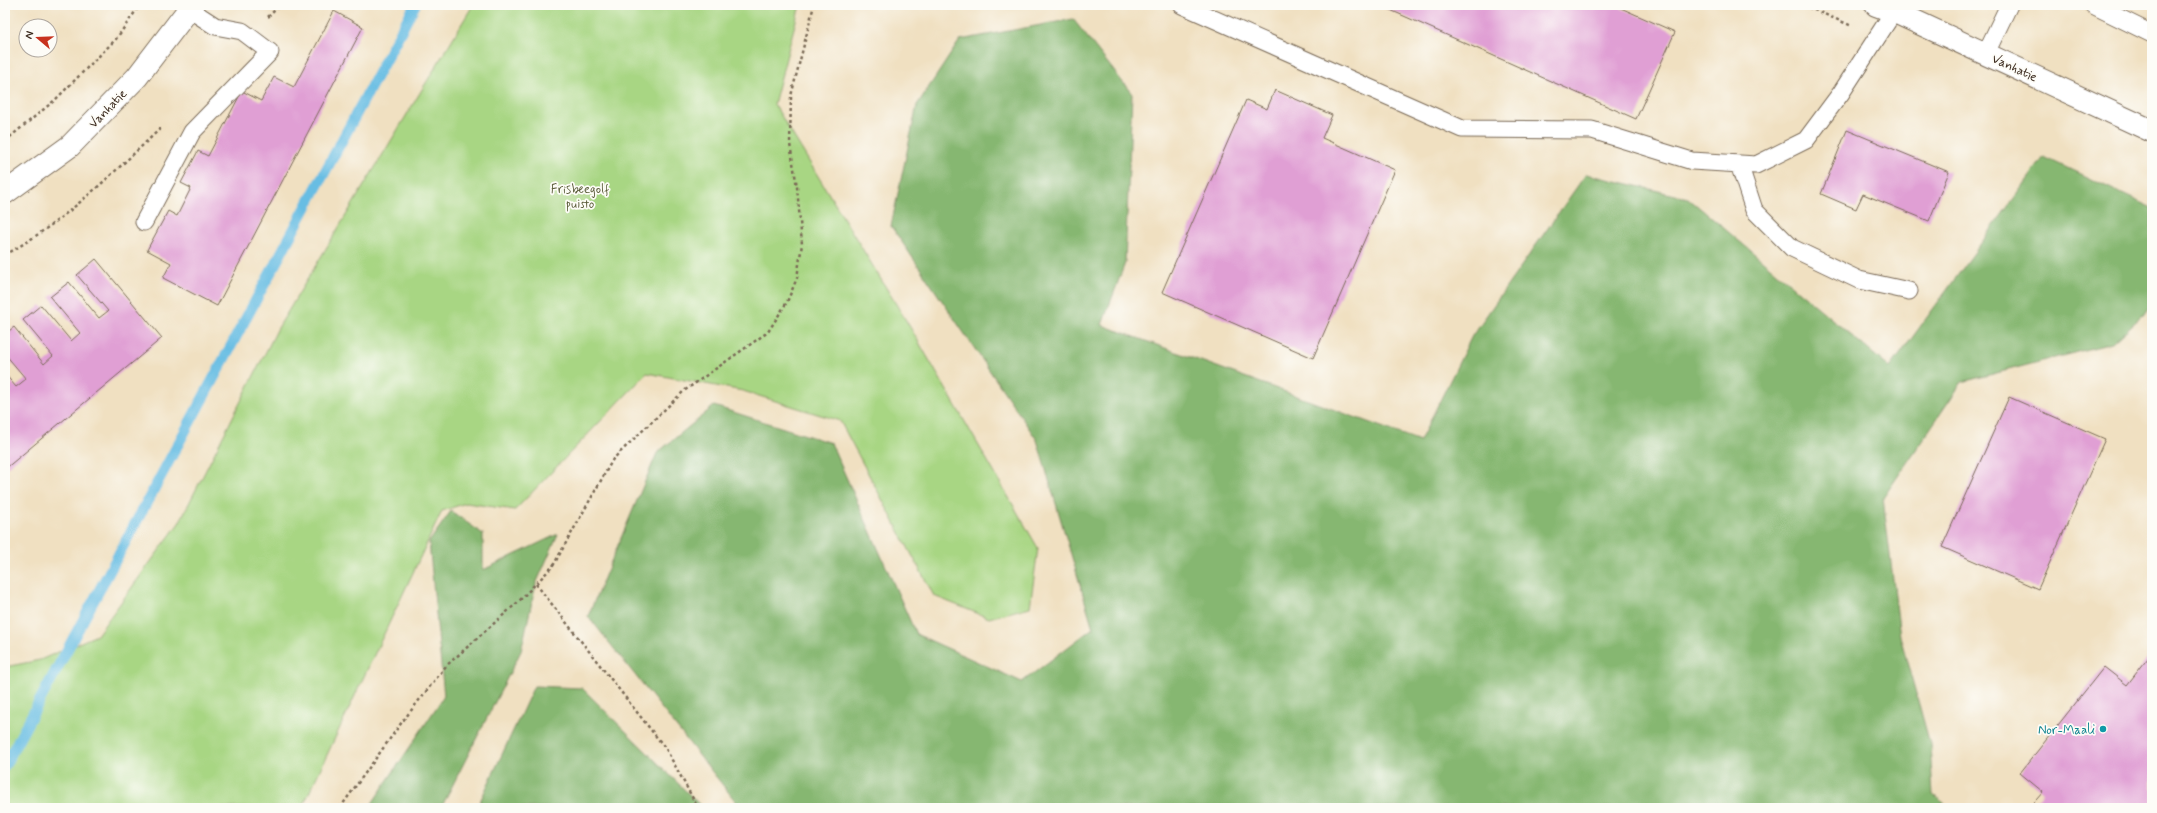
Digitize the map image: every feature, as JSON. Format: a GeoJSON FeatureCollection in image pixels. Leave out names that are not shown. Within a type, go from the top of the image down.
{"type":"FeatureCollection","features":[{"type":"Feature","properties":{"kind":"street","name":"Vanhatie"},"geometry":{"type":"LineString","coordinates":[[5,193],[70,146],[137,77],[191,7]]}},
{"type":"Feature","properties":{"kind":"street","name":"Vanhatie"},"geometry":{"type":"LineString","coordinates":[[1890,7],[2152,131]]}},
{"type":"Feature","properties":{"kind":"lane"},"geometry":{"type":"LineString","coordinates":[[1182,5],[1462,129],[1592,130],[1692,161],[1756,165],[1806,140],[1841,93],[1876,37],[1890,7]]}},
{"type":"Feature","properties":{"kind":"lane"},"geometry":{"type":"LineString","coordinates":[[1986,53],[2009,5]]}},
{"type":"Feature","properties":{"kind":"lane"},"geometry":{"type":"LineString","coordinates":[[2093,5],[2152,34]]}},
{"type":"Feature","properties":{"kind":"lane"},"geometry":{"type":"LineString","coordinates":[[144,222],[192,132],[270,52],[242,31],[215,26],[191,7]]}},
{"type":"Feature","properties":{"kind":"lane"},"geometry":{"type":"LineString","coordinates":[[1739,164],[1754,210],[1792,248],[1859,280],[1910,291]]}},
{"type":"Feature","properties":{"kind":"path"},"geometry":{"type":"LineString","coordinates":[[5,141],[55,100],[110,45],[140,5]]}},
{"type":"Feature","properties":{"kind":"path"},"geometry":{"type":"LineString","coordinates":[[250,37],[280,5]]}},
{"type":"Feature","properties":{"kind":"path"},"geometry":{"type":"LineString","coordinates":[[340,808],[402,722],[446,666],[536,584],[553,566],[614,459],[684,391],[768,332],[787,302],[797,278],[801,250],[797,187],[790,144],[791,96],[814,5]]}},
{"type":"Feature","properties":{"kind":"path"},"geometry":{"type":"LineString","coordinates":[[5,255],[83,202],[164,126]]}},
{"type":"Feature","properties":{"kind":"path"},"geometry":{"type":"LineString","coordinates":[[536,584],[666,749],[698,808]]}},
{"type":"Feature","properties":{"kind":"green space","name":"Frisbeegolf puisto"},"geometry":{"type":"Polygon","coordinates":[[[473,5],[800,5],[774,104],[910,327],[1038,548],[1030,607],[989,618],[934,596],[840,421],[743,391],[647,373],[515,510],[466,503],[442,511],[302,808],[5,808],[5,667],[40,660],[97,635],[179,523],[278,328],[473,5]]]}},
{"type":"Feature","properties":{"kind":"green space"},"geometry":{"type":"Polygon","coordinates":[[[1073,19],[1132,94],[1125,263],[1102,325],[1420,441],[1472,336],[1586,174],[1688,198],[1890,368],[2044,157],[2152,208],[2152,307],[2112,343],[1962,382],[1883,498],[1900,636],[1930,744],[1933,795],[1951,808],[741,808],[588,616],[657,453],[714,406],[831,443],[916,634],[1022,682],[1093,628],[1037,440],[891,226],[917,105],[960,40],[1073,19]]]}},
{"type":"Feature","properties":{"kind":"green space"},"geometry":{"type":"Polygon","coordinates":[[[451,511],[483,534],[483,570],[558,534],[536,584],[521,651],[441,808],[369,808],[444,696],[429,542],[451,511]]]}},
{"type":"Feature","properties":{"kind":"green space"},"geometry":{"type":"Polygon","coordinates":[[[534,686],[582,688],[703,808],[477,808],[534,686]]]}},
{"type":"Feature","properties":{"kind":"building"},"geometry":{"type":"Polygon","coordinates":[[[1379,5],[1614,5],[1675,32],[1636,119],[1379,5]]]}},
{"type":"Feature","properties":{"kind":"building"},"geometry":{"type":"Polygon","coordinates":[[[334,11],[363,27],[217,306],[163,278],[171,263],[147,250],[168,211],[177,216],[191,188],[181,183],[198,151],[208,156],[242,91],[261,101],[274,77],[294,87],[334,11]]]}},
{"type":"Feature","properties":{"kind":"building"},"geometry":{"type":"Polygon","coordinates":[[[1275,90],[1332,115],[1322,138],[1395,170],[1313,358],[1162,292],[1246,100],[1267,109],[1275,90]]]}},
{"type":"Feature","properties":{"kind":"building"},"geometry":{"type":"Polygon","coordinates":[[[1847,130],[1949,172],[1929,221],[1863,194],[1856,209],[1821,194],[1847,130]]]}},
{"type":"Feature","properties":{"kind":"building"},"geometry":{"type":"Polygon","coordinates":[[[96,259],[162,338],[5,469],[5,374],[16,387],[26,379],[5,354],[5,334],[14,327],[44,364],[53,356],[23,320],[41,305],[71,341],[80,333],[50,297],[69,282],[99,318],[108,311],[77,275],[96,259]]]}},
{"type":"Feature","properties":{"kind":"building"},"geometry":{"type":"Polygon","coordinates":[[[2009,397],[2105,439],[2038,589],[1942,547],[2009,397]]]}},
{"type":"Feature","properties":{"kind":"building","name":"Nor-Maali"},"geometry":{"type":"Polygon","coordinates":[[[2152,653],[2152,808],[2029,808],[2043,792],[2020,773],[2104,667],[2127,685],[2152,653]]]}},
{"type":"Feature","properties":{"kind":"waterway"},"geometry":{"type":"LineString","coordinates":[[5,765],[415,5]]}},
{"type":"Feature","properties":{"kind":"place","name":"Nor-Maali"},"geometry":{"type":"Point","coordinates":[2103,729]}}]}
